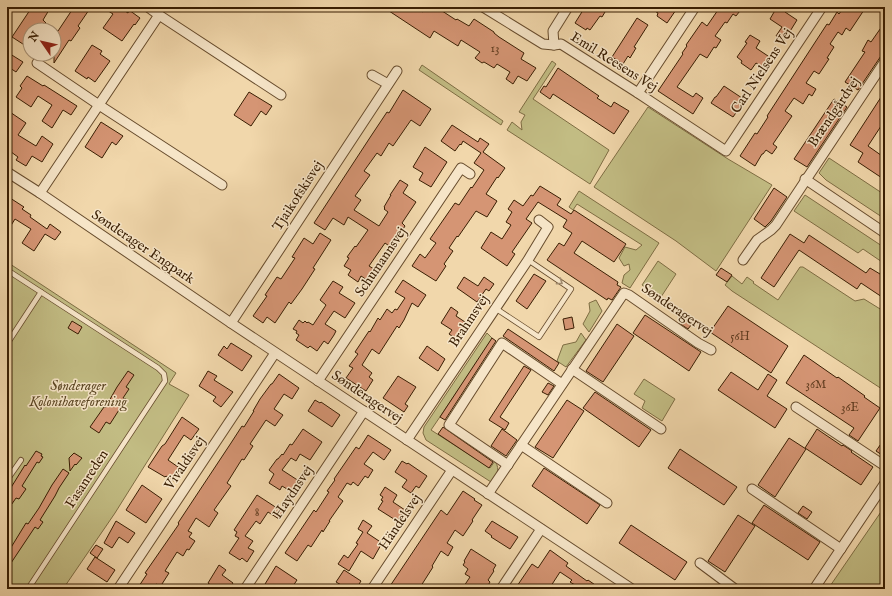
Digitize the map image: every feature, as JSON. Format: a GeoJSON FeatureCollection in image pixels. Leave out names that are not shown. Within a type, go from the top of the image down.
{"type":"FeatureCollection","features":[{"type":"Feature","properties":{"kind":"street"},"geometry":{"type":"LineString","coordinates":[[148,7],[281,95]]}},
{"type":"Feature","properties":{"kind":"street","name":"Emil Reesens Vej"},"geometry":{"type":"LineString","coordinates":[[483,7],[543,44],[561,44],[638,92],[726,151]]}},
{"type":"Feature","properties":{"kind":"street"},"geometry":{"type":"LineString","coordinates":[[554,45],[553,31],[568,7]]}},
{"type":"Feature","properties":{"kind":"street"},"geometry":{"type":"LineString","coordinates":[[638,92],[695,7]]}},
{"type":"Feature","properties":{"kind":"street","name":"Carl Nielsens Vej"},"geometry":{"type":"LineString","coordinates":[[726,151],[822,7]]}},
{"type":"Feature","properties":{"kind":"street"},"geometry":{"type":"LineString","coordinates":[[40,193],[159,15]]}},
{"type":"Feature","properties":{"kind":"street","name":"Brændgårdvej"},"geometry":{"type":"LineString","coordinates":[[743,260],[756,240],[776,225],[885,60]]}},
{"type":"Feature","properties":{"kind":"street"},"geometry":{"type":"LineString","coordinates":[[37,63],[222,185]]}},
{"type":"Feature","properties":{"kind":"street","name":"Tjaikofskisvej"},"geometry":{"type":"LineString","coordinates":[[231,323],[397,71]]}},
{"type":"Feature","properties":{"kind":"street"},"geometry":{"type":"LineString","coordinates":[[372,75],[388,84]]}},
{"type":"Feature","properties":{"kind":"street","name":"Schumannsvej"},"geometry":{"type":"LineString","coordinates":[[318,381],[461,168],[470,174]]}},
{"type":"Feature","properties":{"kind":"street","name":"Sønderager Engpark"},"geometry":{"type":"LineString","coordinates":[[7,172],[231,323]]}},
{"type":"Feature","properties":{"kind":"street"},"geometry":{"type":"LineString","coordinates":[[805,179],[885,233]]}},
{"type":"Feature","properties":{"kind":"street","name":"Brahmsvej"},"geometry":{"type":"LineString","coordinates":[[408,440],[528,260],[548,227],[539,220]]}},
{"type":"Feature","properties":{"kind":"street","name":"Sønderagervej"},"geometry":{"type":"LineString","coordinates":[[488,494],[624,293],[698,343],[711,350]]}},
{"type":"Feature","properties":{"kind":"street","name":"Sønderagervej"},"geometry":{"type":"LineString","coordinates":[[231,323],[629,588]]}},
{"type":"Feature","properties":{"kind":"street"},"geometry":{"type":"LineString","coordinates":[[508,465],[449,424],[502,343],[562,384]]}},
{"type":"Feature","properties":{"kind":"street","name":"Vivaldisvej"},"geometry":{"type":"LineString","coordinates":[[118,589],[275,352]]}},
{"type":"Feature","properties":{"kind":"street"},"geometry":{"type":"LineString","coordinates":[[572,369],[661,428]]}},
{"type":"Feature","properties":{"kind":"street"},"geometry":{"type":"LineString","coordinates":[[796,407],[885,466]]}},
{"type":"Feature","properties":{"kind":"street","name":"Haydnsvej"},"geometry":{"type":"LineString","coordinates":[[245,589],[364,411]]}},
{"type":"Feature","properties":{"kind":"street"},"geometry":{"type":"LineString","coordinates":[[521,445],[607,503]]}},
{"type":"Feature","properties":{"kind":"street","name":"Händelsvej"},"geometry":{"type":"LineString","coordinates":[[372,589],[452,470]]}},
{"type":"Feature","properties":{"kind":"street"},"geometry":{"type":"LineString","coordinates":[[814,589],[885,483]]}},
{"type":"Feature","properties":{"kind":"street"},"geometry":{"type":"LineString","coordinates":[[752,489],[841,549]]}},
{"type":"Feature","properties":{"kind":"street"},"geometry":{"type":"LineString","coordinates":[[501,589],[541,529]]}},
{"type":"Feature","properties":{"kind":"street"},"geometry":{"type":"LineString","coordinates":[[700,564],[735,589]]}},
{"type":"Feature","properties":{"kind":"lane"},"geometry":{"type":"LineString","coordinates":[[495,308],[539,337],[571,290],[528,260]]}},
{"type":"Feature","properties":{"kind":"lane"},"geometry":{"type":"LineString","coordinates":[[7,270],[41,292],[7,344]]}},
{"type":"Feature","properties":{"kind":"lane","name":"Fasanreden"},"geometry":{"type":"LineString","coordinates":[[28,589],[165,381],[164,374],[158,368],[41,292]]}},
{"type":"Feature","properties":{"kind":"lane"},"geometry":{"type":"LineString","coordinates":[[7,480],[21,460]]}},
{"type":"Feature","properties":{"kind":"green space"},"geometry":{"type":"Polygon","coordinates":[[[552,61],[556,64],[533,99],[609,150],[590,184],[507,130],[512,122],[522,130],[521,122],[525,115],[519,112],[552,61]]]}},
{"type":"Feature","properties":{"kind":"green space"},"geometry":{"type":"Polygon","coordinates":[[[422,65],[503,121],[501,125],[419,70],[422,65]]]}},
{"type":"Feature","properties":{"kind":"green space"},"geometry":{"type":"Polygon","coordinates":[[[648,107],[728,159],[772,185],[716,271],[676,241],[594,187],[648,107]]]}},
{"type":"Feature","properties":{"kind":"green space"},"geometry":{"type":"Polygon","coordinates":[[[829,158],[885,195],[885,219],[826,180],[819,173],[829,158]]]}},
{"type":"Feature","properties":{"kind":"green space"},"geometry":{"type":"Polygon","coordinates":[[[579,191],[659,243],[630,288],[622,283],[624,275],[630,270],[629,264],[624,266],[619,258],[625,247],[636,250],[642,245],[577,204],[573,210],[569,207],[579,191]]]}},
{"type":"Feature","properties":{"kind":"green space"},"geometry":{"type":"Polygon","coordinates":[[[805,195],[885,248],[885,264],[863,249],[858,253],[794,211],[805,195]]]}},
{"type":"Feature","properties":{"kind":"green space"},"geometry":{"type":"Polygon","coordinates":[[[658,261],[676,274],[661,297],[642,285],[658,261]]]}},
{"type":"Feature","properties":{"kind":"green space","name":"Sønderager Kolonihaveforening"},"geometry":{"type":"Polygon","coordinates":[[[7,262],[176,373],[169,384],[189,395],[115,513],[63,589],[7,589],[7,262]]]}},
{"type":"Feature","properties":{"kind":"green space"},"geometry":{"type":"Polygon","coordinates":[[[800,267],[803,267],[855,301],[864,299],[885,312],[885,391],[725,285],[732,276],[742,284],[747,277],[754,282],[753,283],[778,300],[800,267]]]}},
{"type":"Feature","properties":{"kind":"green space"},"geometry":{"type":"Polygon","coordinates":[[[596,300],[602,311],[589,332],[583,324],[590,311],[589,303],[596,300]]]}},
{"type":"Feature","properties":{"kind":"green space"},"geometry":{"type":"Polygon","coordinates":[[[487,333],[493,339],[431,430],[490,468],[495,461],[498,470],[491,482],[426,440],[423,433],[424,427],[487,333]]]}},
{"type":"Feature","properties":{"kind":"green space"},"geometry":{"type":"Polygon","coordinates":[[[581,333],[586,340],[566,367],[557,361],[563,345],[576,342],[581,333]]]}},
{"type":"Feature","properties":{"kind":"green space"},"geometry":{"type":"Polygon","coordinates":[[[644,379],[675,399],[662,421],[642,408],[645,401],[634,394],[644,379]]]}},
{"type":"Feature","properties":{"kind":"green space"},"geometry":{"type":"Polygon","coordinates":[[[885,506],[885,589],[828,589],[885,506]]]}},
{"type":"Feature","properties":{"kind":"building"},"geometry":{"type":"Polygon","coordinates":[[[32,7],[44,7],[49,10],[43,20],[45,22],[22,22],[32,7]]]}},
{"type":"Feature","properties":{"kind":"building"},"geometry":{"type":"Polygon","coordinates":[[[74,7],[91,7],[78,26],[80,28],[62,51],[62,25],[74,7]]]}},
{"type":"Feature","properties":{"kind":"building"},"geometry":{"type":"Polygon","coordinates":[[[102,7],[119,7],[128,13],[129,10],[140,18],[122,41],[103,28],[113,14],[102,7]]]}},
{"type":"Feature","properties":{"kind":"building"},"geometry":{"type":"Polygon","coordinates":[[[383,7],[416,7],[423,12],[426,7],[436,7],[456,20],[457,19],[469,26],[474,19],[524,53],[521,59],[536,68],[527,81],[518,76],[513,84],[506,79],[510,72],[497,64],[494,68],[484,62],[482,63],[475,58],[480,52],[461,40],[458,46],[434,31],[430,38],[383,7]]]}},
{"type":"Feature","properties":{"kind":"building"},"geometry":{"type":"Polygon","coordinates":[[[585,7],[608,7],[602,17],[600,16],[590,30],[587,28],[586,30],[575,23],[585,7]]]}},
{"type":"Feature","properties":{"kind":"building"},"geometry":{"type":"Polygon","coordinates":[[[648,7],[678,7],[667,23],[657,16],[658,13],[648,7]]]}},
{"type":"Feature","properties":{"kind":"building"},"geometry":{"type":"Polygon","coordinates":[[[720,7],[743,7],[736,16],[733,14],[727,23],[725,22],[715,36],[721,40],[716,48],[714,47],[707,58],[700,54],[677,87],[693,97],[696,93],[703,98],[693,114],[658,91],[702,22],[707,26],[720,7]]]}},
{"type":"Feature","properties":{"kind":"building"},"geometry":{"type":"Polygon","coordinates":[[[777,7],[788,7],[785,12],[797,20],[784,41],[776,36],[782,27],[770,19],[777,7]]]}},
{"type":"Feature","properties":{"kind":"building"},"geometry":{"type":"Polygon","coordinates":[[[844,7],[859,7],[864,10],[850,31],[846,28],[842,35],[838,32],[830,44],[834,47],[827,58],[829,59],[819,74],[814,71],[806,83],[816,89],[812,96],[809,94],[803,104],[794,98],[785,111],[792,116],[773,144],[777,147],[772,154],[766,150],[755,166],[740,156],[755,133],[757,134],[768,117],[767,116],[827,24],[829,25],[837,12],[839,14],[844,7]]]}},
{"type":"Feature","properties":{"kind":"building"},"geometry":{"type":"Polygon","coordinates":[[[637,18],[648,25],[634,47],[636,48],[630,58],[628,56],[623,64],[612,57],[637,18]]]}},
{"type":"Feature","properties":{"kind":"building"},"geometry":{"type":"Polygon","coordinates":[[[22,22],[22,43],[12,37],[22,22]]]}},
{"type":"Feature","properties":{"kind":"building"},"geometry":{"type":"Polygon","coordinates":[[[885,22],[885,50],[858,90],[845,82],[865,52],[862,51],[868,40],[871,42],[885,22]]]}},
{"type":"Feature","properties":{"kind":"building"},"geometry":{"type":"Polygon","coordinates":[[[750,35],[760,41],[756,48],[771,58],[764,68],[756,63],[751,70],[741,63],[742,61],[737,57],[747,43],[745,42],[750,35]]]}},
{"type":"Feature","properties":{"kind":"building"},"geometry":{"type":"Polygon","coordinates":[[[92,45],[102,51],[100,54],[110,61],[95,82],[88,77],[87,79],[75,71],[92,45]]]}},
{"type":"Feature","properties":{"kind":"building"},"geometry":{"type":"Polygon","coordinates":[[[7,52],[23,62],[16,72],[7,66],[7,52]]]}},
{"type":"Feature","properties":{"kind":"building"},"geometry":{"type":"Polygon","coordinates":[[[558,68],[599,96],[597,98],[611,107],[614,102],[629,111],[614,134],[553,94],[550,99],[540,92],[544,86],[546,87],[558,68]]]}},
{"type":"Feature","properties":{"kind":"building"},"geometry":{"type":"Polygon","coordinates":[[[27,76],[77,106],[71,115],[63,110],[52,128],[42,121],[52,105],[38,96],[31,107],[16,97],[22,88],[20,86],[27,76]]]}},
{"type":"Feature","properties":{"kind":"building"},"geometry":{"type":"Polygon","coordinates":[[[724,86],[745,100],[733,117],[711,103],[724,86]]]}},
{"type":"Feature","properties":{"kind":"building"},"geometry":{"type":"Polygon","coordinates":[[[403,90],[431,109],[420,126],[411,120],[393,146],[389,143],[381,156],[377,153],[364,171],[370,175],[355,196],[361,200],[354,210],[379,226],[388,212],[384,209],[384,207],[400,180],[408,185],[403,193],[416,202],[402,223],[405,226],[392,248],[385,243],[369,266],[377,271],[370,282],[361,276],[358,282],[348,275],[351,270],[344,266],[349,258],[347,257],[368,230],[348,217],[344,225],[333,218],[325,230],[314,223],[403,90]]]}},
{"type":"Feature","properties":{"kind":"building"},"geometry":{"type":"Polygon","coordinates":[[[885,91],[885,120],[868,146],[885,158],[885,180],[858,162],[863,153],[850,145],[885,91]]]}},
{"type":"Feature","properties":{"kind":"building"},"geometry":{"type":"Polygon","coordinates":[[[249,92],[272,106],[266,115],[261,111],[251,126],[234,115],[249,92]]]}},
{"type":"Feature","properties":{"kind":"building"},"geometry":{"type":"Polygon","coordinates":[[[834,99],[847,107],[807,167],[794,159],[834,99]]]}},
{"type":"Feature","properties":{"kind":"building"},"geometry":{"type":"Polygon","coordinates":[[[7,110],[26,123],[18,135],[36,146],[42,136],[53,144],[42,162],[32,156],[26,166],[16,160],[18,157],[7,149],[7,110]]]}},
{"type":"Feature","properties":{"kind":"building"},"geometry":{"type":"Polygon","coordinates":[[[101,122],[123,136],[116,145],[112,142],[102,158],[85,147],[101,122]]]}},
{"type":"Feature","properties":{"kind":"building"},"geometry":{"type":"Polygon","coordinates":[[[452,125],[478,142],[480,138],[489,144],[483,152],[505,168],[486,194],[497,201],[487,217],[476,211],[449,248],[453,251],[444,264],[446,266],[436,281],[412,266],[420,254],[425,258],[436,243],[430,239],[455,203],[459,205],[484,170],[474,163],[481,153],[463,141],[455,151],[441,141],[452,125]]]}},
{"type":"Feature","properties":{"kind":"building"},"geometry":{"type":"Polygon","coordinates":[[[425,147],[447,162],[431,187],[419,180],[423,173],[413,167],[425,147]]]}},
{"type":"Feature","properties":{"kind":"building"},"geometry":{"type":"Polygon","coordinates":[[[540,186],[561,199],[557,205],[571,214],[574,210],[626,244],[614,262],[582,241],[574,253],[618,282],[617,285],[621,287],[612,300],[608,298],[607,300],[547,260],[559,243],[564,246],[572,233],[563,227],[567,220],[538,202],[526,219],[532,223],[512,252],[515,254],[507,266],[481,248],[491,232],[502,239],[511,225],[506,222],[512,212],[508,209],[514,200],[523,206],[540,186]]]}},
{"type":"Feature","properties":{"kind":"building"},"geometry":{"type":"Polygon","coordinates":[[[774,188],[787,197],[771,221],[765,227],[754,219],[774,188]]]}},
{"type":"Feature","properties":{"kind":"building"},"geometry":{"type":"Polygon","coordinates":[[[7,196],[24,207],[22,209],[31,215],[30,217],[47,229],[50,224],[61,232],[55,240],[45,234],[34,251],[22,243],[31,229],[15,219],[7,232],[7,196]]]}},
{"type":"Feature","properties":{"kind":"building"},"geometry":{"type":"Polygon","coordinates":[[[320,233],[331,240],[313,268],[315,269],[291,304],[289,302],[275,323],[267,317],[263,323],[253,316],[267,296],[265,295],[277,277],[281,279],[295,258],[292,257],[304,238],[313,244],[320,233]]]}},
{"type":"Feature","properties":{"kind":"building"},"geometry":{"type":"Polygon","coordinates":[[[790,234],[804,243],[809,235],[866,273],[870,268],[885,277],[885,299],[861,283],[857,289],[799,250],[774,287],[761,278],[790,234]]]}},
{"type":"Feature","properties":{"kind":"building"},"geometry":{"type":"Polygon","coordinates":[[[721,268],[732,275],[727,282],[716,275],[721,268]]]}},
{"type":"Feature","properties":{"kind":"building"},"geometry":{"type":"Polygon","coordinates":[[[534,274],[546,281],[527,309],[516,301],[534,274]]]}},
{"type":"Feature","properties":{"kind":"building"},"geometry":{"type":"Polygon","coordinates":[[[464,277],[478,286],[484,277],[494,284],[489,291],[486,289],[477,302],[457,288],[464,277]]]}},
{"type":"Feature","properties":{"kind":"building"},"geometry":{"type":"Polygon","coordinates":[[[403,280],[426,295],[418,307],[412,303],[399,328],[397,326],[379,354],[372,349],[362,365],[372,373],[369,377],[373,380],[366,391],[346,378],[353,368],[349,366],[358,354],[355,352],[369,331],[370,332],[378,318],[380,320],[387,309],[392,313],[395,309],[397,310],[405,298],[395,292],[403,280]]]}},
{"type":"Feature","properties":{"kind":"building"},"geometry":{"type":"Polygon","coordinates":[[[333,281],[343,287],[339,293],[355,303],[345,318],[334,311],[325,324],[336,331],[328,344],[324,341],[317,351],[310,346],[308,348],[296,340],[299,335],[296,333],[297,331],[293,329],[299,320],[303,323],[305,321],[313,325],[326,305],[320,300],[333,281]]]}},
{"type":"Feature","properties":{"kind":"building"},"geometry":{"type":"Polygon","coordinates":[[[728,306],[788,346],[771,373],[710,332],[728,306]]]}},
{"type":"Feature","properties":{"kind":"building"},"geometry":{"type":"Polygon","coordinates":[[[451,307],[458,312],[456,316],[468,324],[458,340],[449,334],[452,330],[441,323],[451,307]]]}},
{"type":"Feature","properties":{"kind":"building"},"geometry":{"type":"Polygon","coordinates":[[[645,315],[701,352],[689,371],[633,333],[645,315]]]}},
{"type":"Feature","properties":{"kind":"building"},"geometry":{"type":"Polygon","coordinates":[[[572,317],[574,328],[565,330],[563,319],[572,317]]]}},
{"type":"Feature","properties":{"kind":"building"},"geometry":{"type":"Polygon","coordinates":[[[683,317],[692,324],[688,329],[679,323],[683,317]]]}},
{"type":"Feature","properties":{"kind":"building"},"geometry":{"type":"Polygon","coordinates":[[[72,321],[82,327],[78,334],[68,328],[72,321]]]}},
{"type":"Feature","properties":{"kind":"building"},"geometry":{"type":"Polygon","coordinates":[[[617,324],[634,336],[603,382],[586,371],[617,324]]]}},
{"type":"Feature","properties":{"kind":"building"},"geometry":{"type":"Polygon","coordinates":[[[508,329],[559,363],[554,371],[503,336],[508,329]]]}},
{"type":"Feature","properties":{"kind":"building"},"geometry":{"type":"Polygon","coordinates":[[[492,338],[496,341],[445,420],[440,417],[492,338]]]}},
{"type":"Feature","properties":{"kind":"building"},"geometry":{"type":"Polygon","coordinates":[[[231,343],[252,356],[242,371],[218,355],[224,346],[227,349],[231,343]]]}},
{"type":"Feature","properties":{"kind":"building"},"geometry":{"type":"Polygon","coordinates":[[[427,346],[445,359],[438,371],[419,358],[427,346]]]}},
{"type":"Feature","properties":{"kind":"building"},"geometry":{"type":"Polygon","coordinates":[[[804,355],[837,378],[838,377],[880,408],[858,441],[849,435],[854,428],[786,383],[804,355]]]}},
{"type":"Feature","properties":{"kind":"building"},"geometry":{"type":"Polygon","coordinates":[[[524,366],[531,370],[500,417],[509,423],[505,430],[489,420],[524,366]]]}},
{"type":"Feature","properties":{"kind":"building"},"geometry":{"type":"Polygon","coordinates":[[[128,371],[134,375],[126,387],[129,389],[123,398],[126,399],[110,424],[106,422],[99,433],[90,427],[104,407],[105,408],[128,371]]]}},
{"type":"Feature","properties":{"kind":"building"},"geometry":{"type":"Polygon","coordinates":[[[208,371],[217,376],[214,380],[233,392],[221,407],[213,401],[216,397],[199,386],[208,371]]]}},
{"type":"Feature","properties":{"kind":"building"},"geometry":{"type":"Polygon","coordinates":[[[731,372],[758,390],[768,374],[777,380],[767,396],[787,409],[775,428],[718,390],[731,372]]]}},
{"type":"Feature","properties":{"kind":"building"},"geometry":{"type":"Polygon","coordinates":[[[279,374],[299,388],[292,399],[284,394],[274,409],[283,415],[275,426],[266,420],[250,444],[253,446],[244,460],[242,459],[227,483],[231,486],[214,510],[218,513],[209,527],[196,518],[188,531],[192,533],[189,537],[195,541],[189,550],[187,549],[183,556],[177,552],[165,571],[169,573],[162,584],[160,586],[156,584],[153,589],[137,589],[147,574],[145,573],[179,524],[178,523],[242,426],[244,427],[260,399],[279,374]]]}},
{"type":"Feature","properties":{"kind":"building"},"geometry":{"type":"Polygon","coordinates":[[[398,376],[416,387],[405,404],[408,406],[404,412],[383,398],[398,376]]]}},
{"type":"Feature","properties":{"kind":"building"},"geometry":{"type":"Polygon","coordinates":[[[548,383],[554,386],[548,395],[542,392],[548,383]]]}},
{"type":"Feature","properties":{"kind":"building"},"geometry":{"type":"Polygon","coordinates":[[[595,392],[651,430],[639,447],[583,408],[595,392]]]}},
{"type":"Feature","properties":{"kind":"building"},"geometry":{"type":"Polygon","coordinates":[[[315,400],[320,403],[321,402],[340,415],[332,427],[308,411],[315,400]]]}},
{"type":"Feature","properties":{"kind":"building"},"geometry":{"type":"Polygon","coordinates":[[[567,400],[584,411],[553,458],[535,447],[567,400]]]}},
{"type":"Feature","properties":{"kind":"building"},"geometry":{"type":"Polygon","coordinates":[[[182,417],[199,429],[191,440],[184,435],[168,460],[181,469],[174,481],[148,467],[182,417]]]}},
{"type":"Feature","properties":{"kind":"building"},"geometry":{"type":"Polygon","coordinates":[[[443,427],[493,462],[489,468],[438,434],[443,427]]]}},
{"type":"Feature","properties":{"kind":"building"},"geometry":{"type":"Polygon","coordinates":[[[303,429],[322,442],[310,460],[300,454],[296,461],[291,458],[282,470],[299,481],[292,492],[282,486],[280,490],[269,483],[274,474],[269,470],[277,459],[282,454],[283,455],[290,444],[292,445],[303,429]]]}},
{"type":"Feature","properties":{"kind":"building"},"geometry":{"type":"Polygon","coordinates":[[[502,429],[517,440],[506,456],[491,446],[502,429]]]}},
{"type":"Feature","properties":{"kind":"building"},"geometry":{"type":"Polygon","coordinates":[[[817,429],[852,451],[851,452],[873,467],[861,485],[805,448],[817,429]]]}},
{"type":"Feature","properties":{"kind":"building"},"geometry":{"type":"Polygon","coordinates":[[[368,435],[391,450],[384,460],[373,452],[364,464],[373,470],[368,478],[365,476],[358,486],[353,482],[351,485],[347,483],[338,497],[343,501],[323,532],[322,530],[311,547],[308,545],[297,561],[285,553],[314,510],[316,512],[329,492],[327,491],[335,480],[334,479],[356,447],[359,449],[368,435]]]}},
{"type":"Feature","properties":{"kind":"building"},"geometry":{"type":"Polygon","coordinates":[[[789,438],[806,449],[775,497],[758,485],[789,438]]]}},
{"type":"Feature","properties":{"kind":"building"},"geometry":{"type":"Polygon","coordinates":[[[885,438],[885,457],[876,451],[885,438]]]}},
{"type":"Feature","properties":{"kind":"building"},"geometry":{"type":"Polygon","coordinates":[[[680,449],[737,487],[724,505],[668,468],[680,449]]]}},
{"type":"Feature","properties":{"kind":"building"},"geometry":{"type":"Polygon","coordinates":[[[36,451],[42,454],[41,456],[43,457],[39,463],[37,462],[22,486],[26,489],[19,499],[16,498],[7,511],[7,494],[25,465],[26,466],[36,451]]]}},
{"type":"Feature","properties":{"kind":"building"},"geometry":{"type":"Polygon","coordinates":[[[74,453],[82,458],[70,471],[69,458],[74,453]]]}},
{"type":"Feature","properties":{"kind":"building"},"geometry":{"type":"Polygon","coordinates":[[[402,461],[407,464],[408,463],[427,476],[419,488],[416,486],[411,493],[402,487],[407,480],[395,472],[402,461]]]}},
{"type":"Feature","properties":{"kind":"building"},"geometry":{"type":"Polygon","coordinates":[[[544,468],[600,505],[587,524],[532,486],[544,468]]]}},
{"type":"Feature","properties":{"kind":"building"},"geometry":{"type":"Polygon","coordinates":[[[63,469],[69,473],[40,520],[43,522],[38,529],[35,527],[7,569],[7,554],[26,523],[28,524],[39,508],[63,469]]]}},
{"type":"Feature","properties":{"kind":"building"},"geometry":{"type":"Polygon","coordinates":[[[142,485],[162,499],[146,523],[126,510],[142,485]]]}},
{"type":"Feature","properties":{"kind":"building"},"geometry":{"type":"Polygon","coordinates":[[[385,487],[397,495],[393,502],[405,510],[397,521],[378,509],[383,501],[381,500],[383,497],[380,495],[385,487]]]}},
{"type":"Feature","properties":{"kind":"building"},"geometry":{"type":"Polygon","coordinates":[[[463,491],[482,505],[463,536],[455,530],[447,543],[453,547],[448,556],[441,551],[419,589],[388,589],[441,510],[447,515],[463,491]]]}},
{"type":"Feature","properties":{"kind":"building"},"geometry":{"type":"Polygon","coordinates":[[[257,495],[283,512],[279,519],[268,512],[260,524],[256,521],[245,536],[253,541],[248,548],[254,551],[247,562],[242,558],[240,560],[229,553],[239,538],[235,536],[237,532],[234,530],[257,495]]]}},
{"type":"Feature","properties":{"kind":"building"},"geometry":{"type":"Polygon","coordinates":[[[764,505],[820,542],[808,560],[752,523],[764,505]]]}},
{"type":"Feature","properties":{"kind":"building"},"geometry":{"type":"Polygon","coordinates":[[[803,506],[812,512],[807,519],[798,513],[803,506]]]}},
{"type":"Feature","properties":{"kind":"building"},"geometry":{"type":"Polygon","coordinates":[[[738,515],[755,526],[725,572],[708,561],[738,515]]]}},
{"type":"Feature","properties":{"kind":"building"},"geometry":{"type":"Polygon","coordinates":[[[363,520],[372,526],[367,533],[382,543],[373,559],[361,551],[349,571],[338,564],[344,555],[348,558],[358,544],[356,543],[363,532],[358,529],[363,520]]]}},
{"type":"Feature","properties":{"kind":"building"},"geometry":{"type":"Polygon","coordinates":[[[116,521],[135,533],[128,543],[119,537],[112,548],[104,543],[116,521]]]}},
{"type":"Feature","properties":{"kind":"building"},"geometry":{"type":"Polygon","coordinates":[[[492,521],[518,537],[510,549],[491,537],[492,536],[485,531],[492,521]]]}},
{"type":"Feature","properties":{"kind":"building"},"geometry":{"type":"Polygon","coordinates":[[[631,525],[687,562],[675,580],[619,543],[631,525]]]}},
{"type":"Feature","properties":{"kind":"building"},"geometry":{"type":"Polygon","coordinates":[[[96,545],[103,549],[97,558],[90,553],[96,545]]]}},
{"type":"Feature","properties":{"kind":"building"},"geometry":{"type":"Polygon","coordinates":[[[471,549],[496,565],[488,580],[490,582],[486,589],[462,589],[470,577],[465,574],[468,569],[463,565],[471,549]]]}},
{"type":"Feature","properties":{"kind":"building"},"geometry":{"type":"Polygon","coordinates":[[[550,550],[568,563],[566,566],[601,589],[572,589],[575,585],[570,582],[572,580],[560,572],[549,589],[515,589],[532,564],[538,568],[550,550]]]}},
{"type":"Feature","properties":{"kind":"building"},"geometry":{"type":"Polygon","coordinates":[[[95,557],[115,570],[107,582],[87,569],[95,557]]]}},
{"type":"Feature","properties":{"kind":"building"},"geometry":{"type":"Polygon","coordinates":[[[219,565],[226,570],[222,575],[233,583],[229,589],[216,589],[208,583],[219,565]]]}},
{"type":"Feature","properties":{"kind":"building"},"geometry":{"type":"Polygon","coordinates":[[[276,566],[297,580],[291,589],[262,589],[276,566]]]}},
{"type":"Feature","properties":{"kind":"building"},"geometry":{"type":"Polygon","coordinates":[[[344,570],[361,581],[356,589],[342,589],[343,586],[336,582],[344,570]]]}}]}
